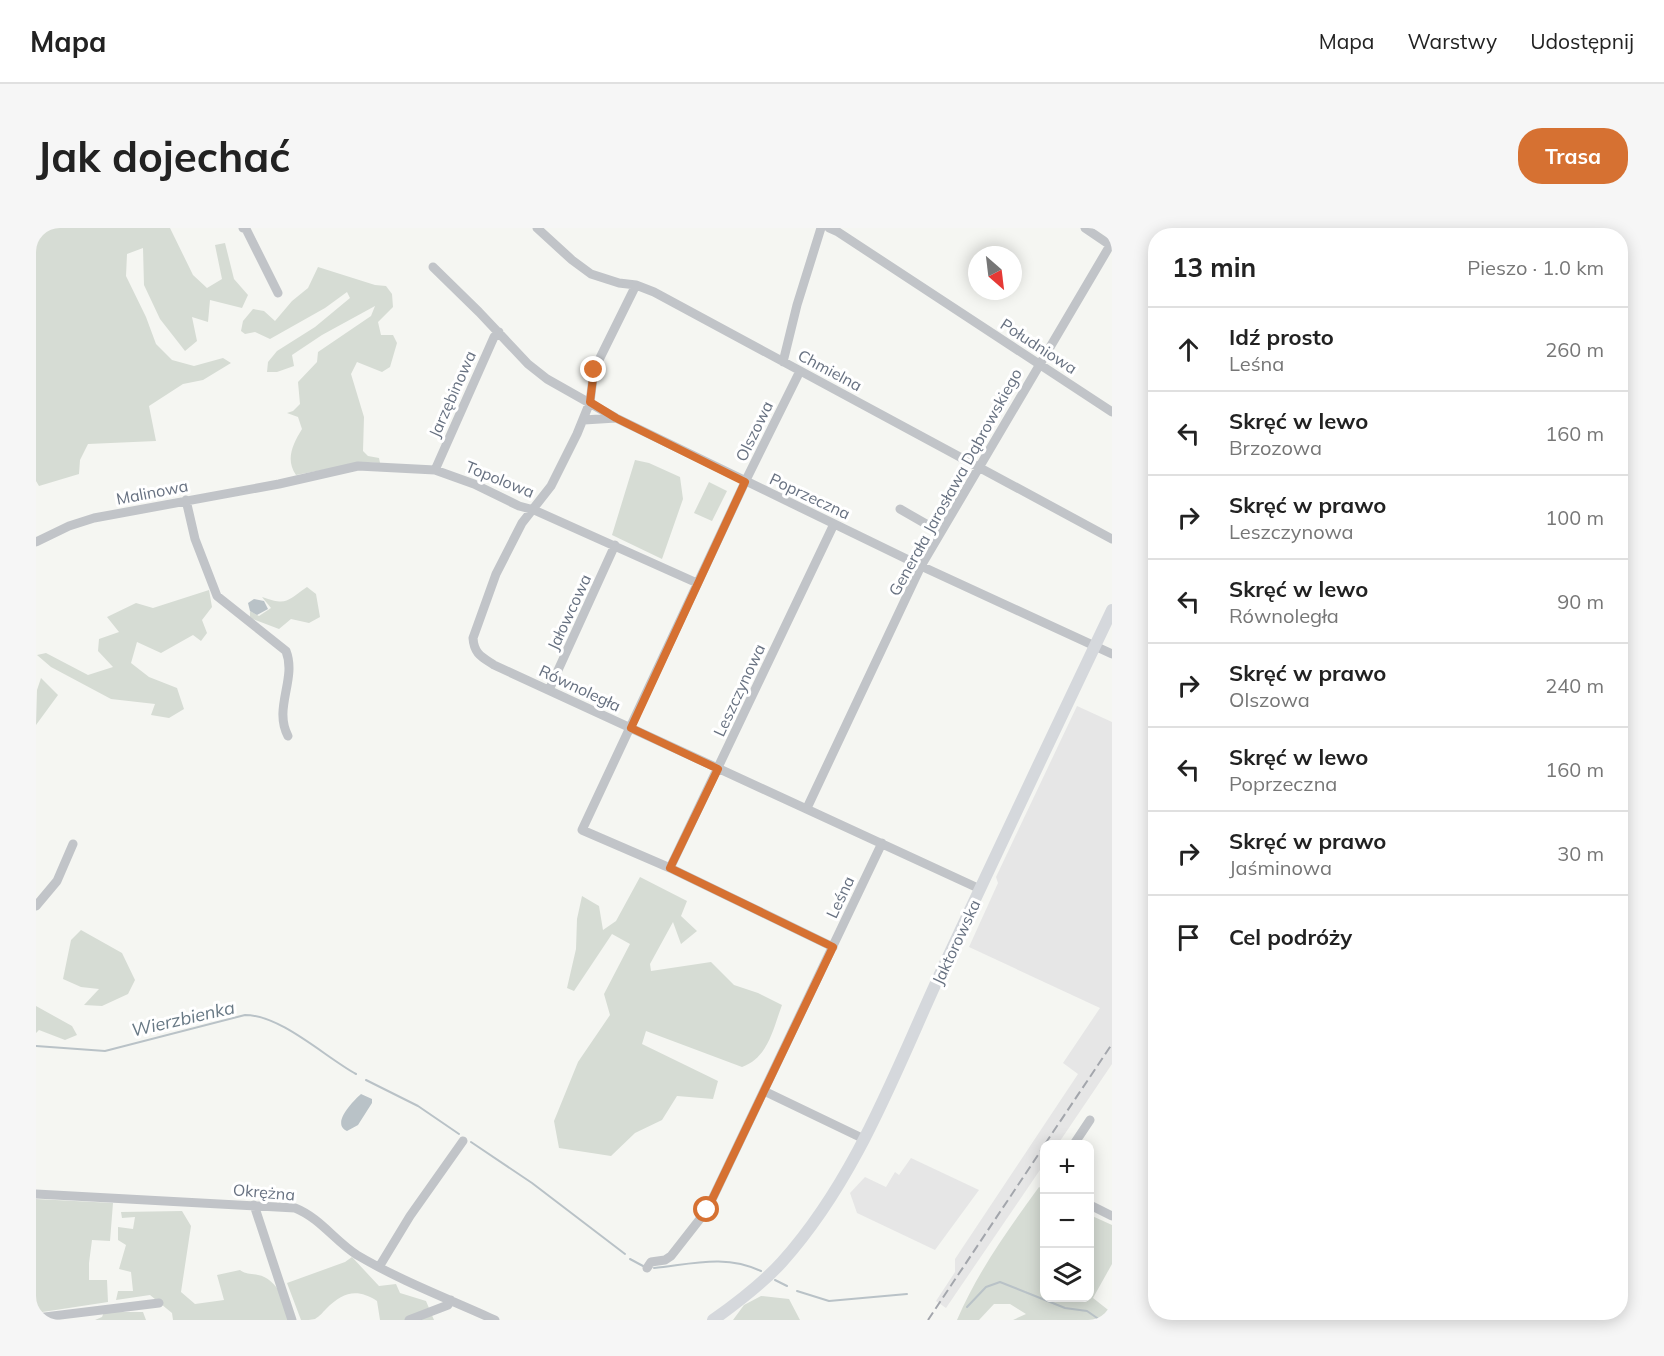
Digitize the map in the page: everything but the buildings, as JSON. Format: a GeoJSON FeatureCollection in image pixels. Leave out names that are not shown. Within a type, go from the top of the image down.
{"type":"FeatureCollection","features":[{"type":"Feature","properties":{"kind":"main road","name":"Jaktorowska"},"geometry":{"type":"LineString","coordinates":[[713,1320],[742,1299],[781,1264],[826,1207],[864,1139],[1112,610]]}},
{"type":"Feature","properties":{"kind":"street"},"geometry":{"type":"LineString","coordinates":[[243,228],[246,229],[278,293]]}},
{"type":"Feature","properties":{"kind":"street","name":"Chmielna"},"geometry":{"type":"LineString","coordinates":[[537,228],[591,274],[654,292],[1112,539]]}},
{"type":"Feature","properties":{"kind":"street"},"geometry":{"type":"LineString","coordinates":[[783,362],[796,305],[821,228]]}},
{"type":"Feature","properties":{"kind":"street","name":"Południowa"},"geometry":{"type":"LineString","coordinates":[[829,228],[1112,412]]}},
{"type":"Feature","properties":{"kind":"street"},"geometry":{"type":"LineString","coordinates":[[1085,228],[1111,243]]}},
{"type":"Feature","properties":{"kind":"street","name":"Generała Jarosława Dąbrowskiego"},"geometry":{"type":"LineString","coordinates":[[807,808],[921,566],[1111,243]]}},
{"type":"Feature","properties":{"kind":"street","name":"Poprzeczna"},"geometry":{"type":"LineString","coordinates":[[433,267],[528,364],[547,379],[616,418],[745,482],[1112,654]]}},
{"type":"Feature","properties":{"kind":"street","name":"Równoległa"},"geometry":{"type":"LineString","coordinates":[[636,285],[594,370],[590,402],[584,420],[551,486],[522,523],[496,574],[473,638],[477,654],[495,665],[980,889]]}},
{"type":"Feature","properties":{"kind":"street","name":"Jarzębinowa"},"geometry":{"type":"LineString","coordinates":[[435,470],[494,337],[499,332]]}},
{"type":"Feature","properties":{"kind":"street","name":"Olszowa"},"geometry":{"type":"LineString","coordinates":[[670,868],[582,830],[745,482],[800,371]]}},
{"type":"Feature","properties":{"kind":"street"},"geometry":{"type":"LineString","coordinates":[[584,420],[616,418]]}},
{"type":"Feature","properties":{"kind":"street","name":"Topolowa"},"geometry":{"type":"LineString","coordinates":[[279,484],[358,466],[435,470],[474,484],[519,506],[534,510],[615,545],[697,584]]}},
{"type":"Feature","properties":{"kind":"street","name":"Malinowa"},"geometry":{"type":"LineString","coordinates":[[36,542],[69,525],[94,518],[279,484]]}},
{"type":"Feature","properties":{"kind":"street"},"geometry":{"type":"LineString","coordinates":[[186,500],[195,540],[217,596],[286,651],[289,668],[282,723],[288,736]]}},
{"type":"Feature","properties":{"kind":"street"},"geometry":{"type":"LineString","coordinates":[[900,509],[940,532]]}},
{"type":"Feature","properties":{"kind":"street","name":"Leszczynowa"},"geometry":{"type":"LineString","coordinates":[[670,868],[834,524]]}},
{"type":"Feature","properties":{"kind":"street","name":"Jałowcowa"},"geometry":{"type":"LineString","coordinates":[[549,690],[615,545]]}},
{"type":"Feature","properties":{"kind":"street","name":"Leśna"},"geometry":{"type":"LineString","coordinates":[[647,1268],[651,1262],[665,1260],[671,1256],[707,1210],[882,843]]}},
{"type":"Feature","properties":{"kind":"street"},"geometry":{"type":"LineString","coordinates":[[36,906],[54,885],[73,844]]}},
{"type":"Feature","properties":{"kind":"street"},"geometry":{"type":"LineString","coordinates":[[670,868],[833,947]]}},
{"type":"Feature","properties":{"kind":"street"},"geometry":{"type":"LineString","coordinates":[[764,1091],[864,1139]]}},
{"type":"Feature","properties":{"kind":"street"},"geometry":{"type":"LineString","coordinates":[[1077,1140],[1090,1120]]}},
{"type":"Feature","properties":{"kind":"street"},"geometry":{"type":"LineString","coordinates":[[379,1267],[410,1216],[463,1142]]}},
{"type":"Feature","properties":{"kind":"street","name":"Okrężna"},"geometry":{"type":"LineString","coordinates":[[36,1194],[295,1208],[324,1226],[350,1250],[379,1267],[495,1320]]}},
{"type":"Feature","properties":{"kind":"street"},"geometry":{"type":"LineString","coordinates":[[254,1205],[292,1320]]}},
{"type":"Feature","properties":{"kind":"street"},"geometry":{"type":"LineString","coordinates":[[1094,1207],[1112,1216]]}},
{"type":"Feature","properties":{"kind":"street"},"geometry":{"type":"LineString","coordinates":[[410,1320],[448,1305],[451,1300]]}},
{"type":"Feature","properties":{"kind":"street"},"geometry":{"type":"LineString","coordinates":[[36,1318],[159,1303]]}},
{"type":"Feature","properties":{"kind":"shaded area"},"geometry":{"type":"Polygon","coordinates":[[[44,228],[170,228],[193,275],[207,288],[222,279],[215,245],[225,243],[234,279],[248,295],[242,308],[210,300],[208,322],[192,317],[197,341],[185,351],[160,319],[144,285],[143,248],[127,254],[126,276],[156,344],[172,360],[194,366],[223,358],[231,363],[203,380],[183,384],[149,406],[156,441],[88,444],[80,460],[79,474],[39,486],[36,481],[36,240],[44,228]]]}},
{"type":"Feature","properties":{"kind":"shaded area"},"geometry":{"type":"Polygon","coordinates":[[[318,267],[375,285],[386,286],[392,294],[393,307],[378,322],[381,335],[393,335],[397,343],[390,367],[382,372],[357,362],[351,374],[364,417],[363,451],[368,456],[379,458],[380,463],[364,462],[296,475],[291,457],[293,446],[302,429],[298,417],[287,413],[300,404],[298,382],[317,362],[318,352],[371,316],[375,306],[322,335],[292,355],[294,366],[277,372],[267,372],[268,362],[277,351],[315,327],[350,298],[347,292],[325,308],[270,339],[255,332],[245,334],[241,331],[243,321],[253,309],[264,311],[275,321],[292,301],[308,288],[318,267]]]}},
{"type":"Feature","properties":{"kind":"shaded area"},"geometry":{"type":"Polygon","coordinates":[[[635,460],[649,463],[680,477],[683,499],[662,559],[612,535],[635,460]]]}},
{"type":"Feature","properties":{"kind":"shaded area"},"geometry":{"type":"Polygon","coordinates":[[[709,482],[727,491],[712,521],[694,513],[709,482]]]}},
{"type":"Feature","properties":{"kind":"shaded area"},"geometry":{"type":"Polygon","coordinates":[[[307,587],[316,594],[320,617],[309,623],[291,619],[279,629],[250,618],[250,611],[259,616],[271,608],[262,597],[286,601],[307,587]]]}},
{"type":"Feature","properties":{"kind":"shaded area"},"geometry":{"type":"Polygon","coordinates":[[[209,590],[212,607],[202,620],[207,633],[201,641],[193,635],[161,653],[137,642],[131,663],[149,677],[177,688],[184,709],[169,718],[151,715],[155,704],[111,699],[51,667],[37,655],[46,653],[88,675],[113,667],[98,651],[99,639],[119,632],[107,617],[136,603],[153,608],[209,590]]]}},
{"type":"Feature","properties":{"kind":"shaded area"},"geometry":{"type":"Polygon","coordinates":[[[254,599],[264,601],[268,609],[257,615],[250,611],[248,603],[254,599]]]}},
{"type":"Feature","properties":{"kind":"shaded area"},"geometry":{"type":"Polygon","coordinates":[[[41,678],[58,695],[36,725],[37,690],[41,678]]]}},
{"type":"Feature","properties":{"kind":"shaded area"},"geometry":{"type":"Polygon","coordinates":[[[1077,706],[1112,722],[1112,1064],[1061,1140],[1040,1140],[1040,1170],[946,1308],[936,1301],[955,1272],[955,1259],[1078,1074],[1063,1063],[1100,1008],[969,947],[998,883],[996,877],[1077,706]]]}},
{"type":"Feature","properties":{"kind":"shaded area"},"geometry":{"type":"Polygon","coordinates":[[[640,877],[687,901],[681,916],[697,931],[681,944],[673,922],[650,964],[651,971],[711,962],[734,985],[758,993],[782,1005],[764,1050],[751,1063],[742,1067],[646,1031],[642,1044],[718,1081],[713,1099],[677,1096],[662,1120],[635,1133],[611,1156],[559,1148],[554,1121],[578,1062],[610,1015],[604,994],[630,944],[612,934],[574,991],[567,988],[576,949],[577,919],[582,896],[599,906],[603,930],[616,921],[640,877]]]}},
{"type":"Feature","properties":{"kind":"shaded area"},"geometry":{"type":"Polygon","coordinates":[[[81,930],[122,953],[135,980],[128,994],[102,1006],[84,1005],[99,989],[81,987],[63,979],[71,940],[81,930]]]}},
{"type":"Feature","properties":{"kind":"shaded area"},"geometry":{"type":"Polygon","coordinates":[[[36,1006],[72,1026],[77,1035],[65,1040],[39,1030],[36,1033],[36,1006]]]}},
{"type":"Feature","properties":{"kind":"shaded area"},"geometry":{"type":"Polygon","coordinates":[[[361,1094],[372,1099],[372,1103],[358,1125],[347,1131],[341,1123],[342,1118],[348,1107],[361,1094]]]}},
{"type":"Feature","properties":{"kind":"shaded area"},"geometry":{"type":"Polygon","coordinates":[[[911,1158],[979,1190],[935,1250],[857,1213],[850,1193],[865,1177],[886,1187],[895,1172],[899,1175],[911,1158]]]}},
{"type":"Feature","properties":{"kind":"shaded area"},"geometry":{"type":"Polygon","coordinates":[[[1040,1188],[1040,1302],[1094,1302],[1094,1299],[1112,1313],[1112,1320],[1013,1320],[1026,1314],[1010,1304],[994,1304],[979,1320],[957,1320],[984,1268],[1040,1188]]]}},
{"type":"Feature","properties":{"kind":"shaded area"},"geometry":{"type":"Polygon","coordinates":[[[36,1199],[113,1203],[110,1241],[92,1240],[89,1263],[89,1280],[107,1280],[108,1302],[36,1313],[36,1199]]]}},
{"type":"Feature","properties":{"kind":"shaded area"},"geometry":{"type":"Polygon","coordinates":[[[182,1211],[191,1226],[181,1292],[195,1304],[224,1300],[217,1275],[240,1270],[271,1281],[280,1293],[292,1320],[173,1320],[172,1313],[150,1295],[116,1300],[118,1291],[133,1291],[131,1272],[119,1269],[126,1245],[118,1240],[118,1227],[133,1229],[135,1217],[122,1218],[121,1212],[182,1211]]]}},
{"type":"Feature","properties":{"kind":"shaded area"},"geometry":{"type":"Polygon","coordinates":[[[1094,1217],[1112,1225],[1112,1264],[1094,1296],[1094,1217]]]}},
{"type":"Feature","properties":{"kind":"shaded area"},"geometry":{"type":"Polygon","coordinates":[[[352,1257],[379,1286],[396,1284],[400,1293],[426,1301],[434,1320],[380,1320],[377,1301],[357,1293],[338,1299],[315,1319],[301,1320],[287,1283],[345,1262],[352,1257]]]}},
{"type":"Feature","properties":{"kind":"shaded area"},"geometry":{"type":"Polygon","coordinates":[[[761,1296],[789,1299],[800,1320],[733,1320],[744,1305],[761,1296]]]}},
{"type":"Feature","properties":{"kind":"shaded area"},"geometry":{"type":"Polygon","coordinates":[[[115,1305],[124,1312],[143,1312],[146,1320],[95,1320],[102,1317],[106,1307],[115,1305]]]}},
{"type":"Feature","properties":{"kind":"waterway","name":"Wierzbienka"},"geometry":{"type":"LineString","coordinates":[[36,1046],[105,1051],[245,1015],[259,1017],[288,1029],[356,1074]]}},
{"type":"Feature","properties":{"kind":"waterway","name":"Wierzbienka"},"geometry":{"type":"LineString","coordinates":[[366,1080],[418,1106],[459,1134]]}},
{"type":"Feature","properties":{"kind":"waterway","name":"Wierzbienka"},"geometry":{"type":"LineString","coordinates":[[471,1142],[532,1183],[625,1254]]}},
{"type":"Feature","properties":{"kind":"waterway","name":"Wierzbienka"},"geometry":{"type":"LineString","coordinates":[[630,1259],[643,1266]]}},
{"type":"Feature","properties":{"kind":"waterway","name":"Wierzbienka"},"geometry":{"type":"LineString","coordinates":[[654,1268],[721,1262],[748,1266],[761,1271]]}},
{"type":"Feature","properties":{"kind":"waterway","name":"Wierzbienka"},"geometry":{"type":"LineString","coordinates":[[775,1280],[787,1286]]}},
{"type":"Feature","properties":{"kind":"waterway","name":"Wierzbienka"},"geometry":{"type":"LineString","coordinates":[[967,1307],[986,1287],[1000,1282],[1065,1308],[1087,1311],[1100,1320]]}},
{"type":"Feature","properties":{"kind":"waterway","name":"Wierzbienka"},"geometry":{"type":"LineString","coordinates":[[797,1291],[829,1301],[907,1294]]}},
{"type":"Feature","properties":{"kind":"railway"},"geometry":{"type":"LineString","coordinates":[[1048,1140],[1112,1044]]}},
{"type":"Feature","properties":{"kind":"railway"},"geometry":{"type":"LineString","coordinates":[[928,1320],[1040,1152]]}},
{"type":"Feature","properties":{"kind":"route"},"geometry":{"type":"LineString","coordinates":[[594,370],[590,402],[616,418],[745,482],[631,728],[718,769],[670,868],[833,947],[707,1210]]}}]}
